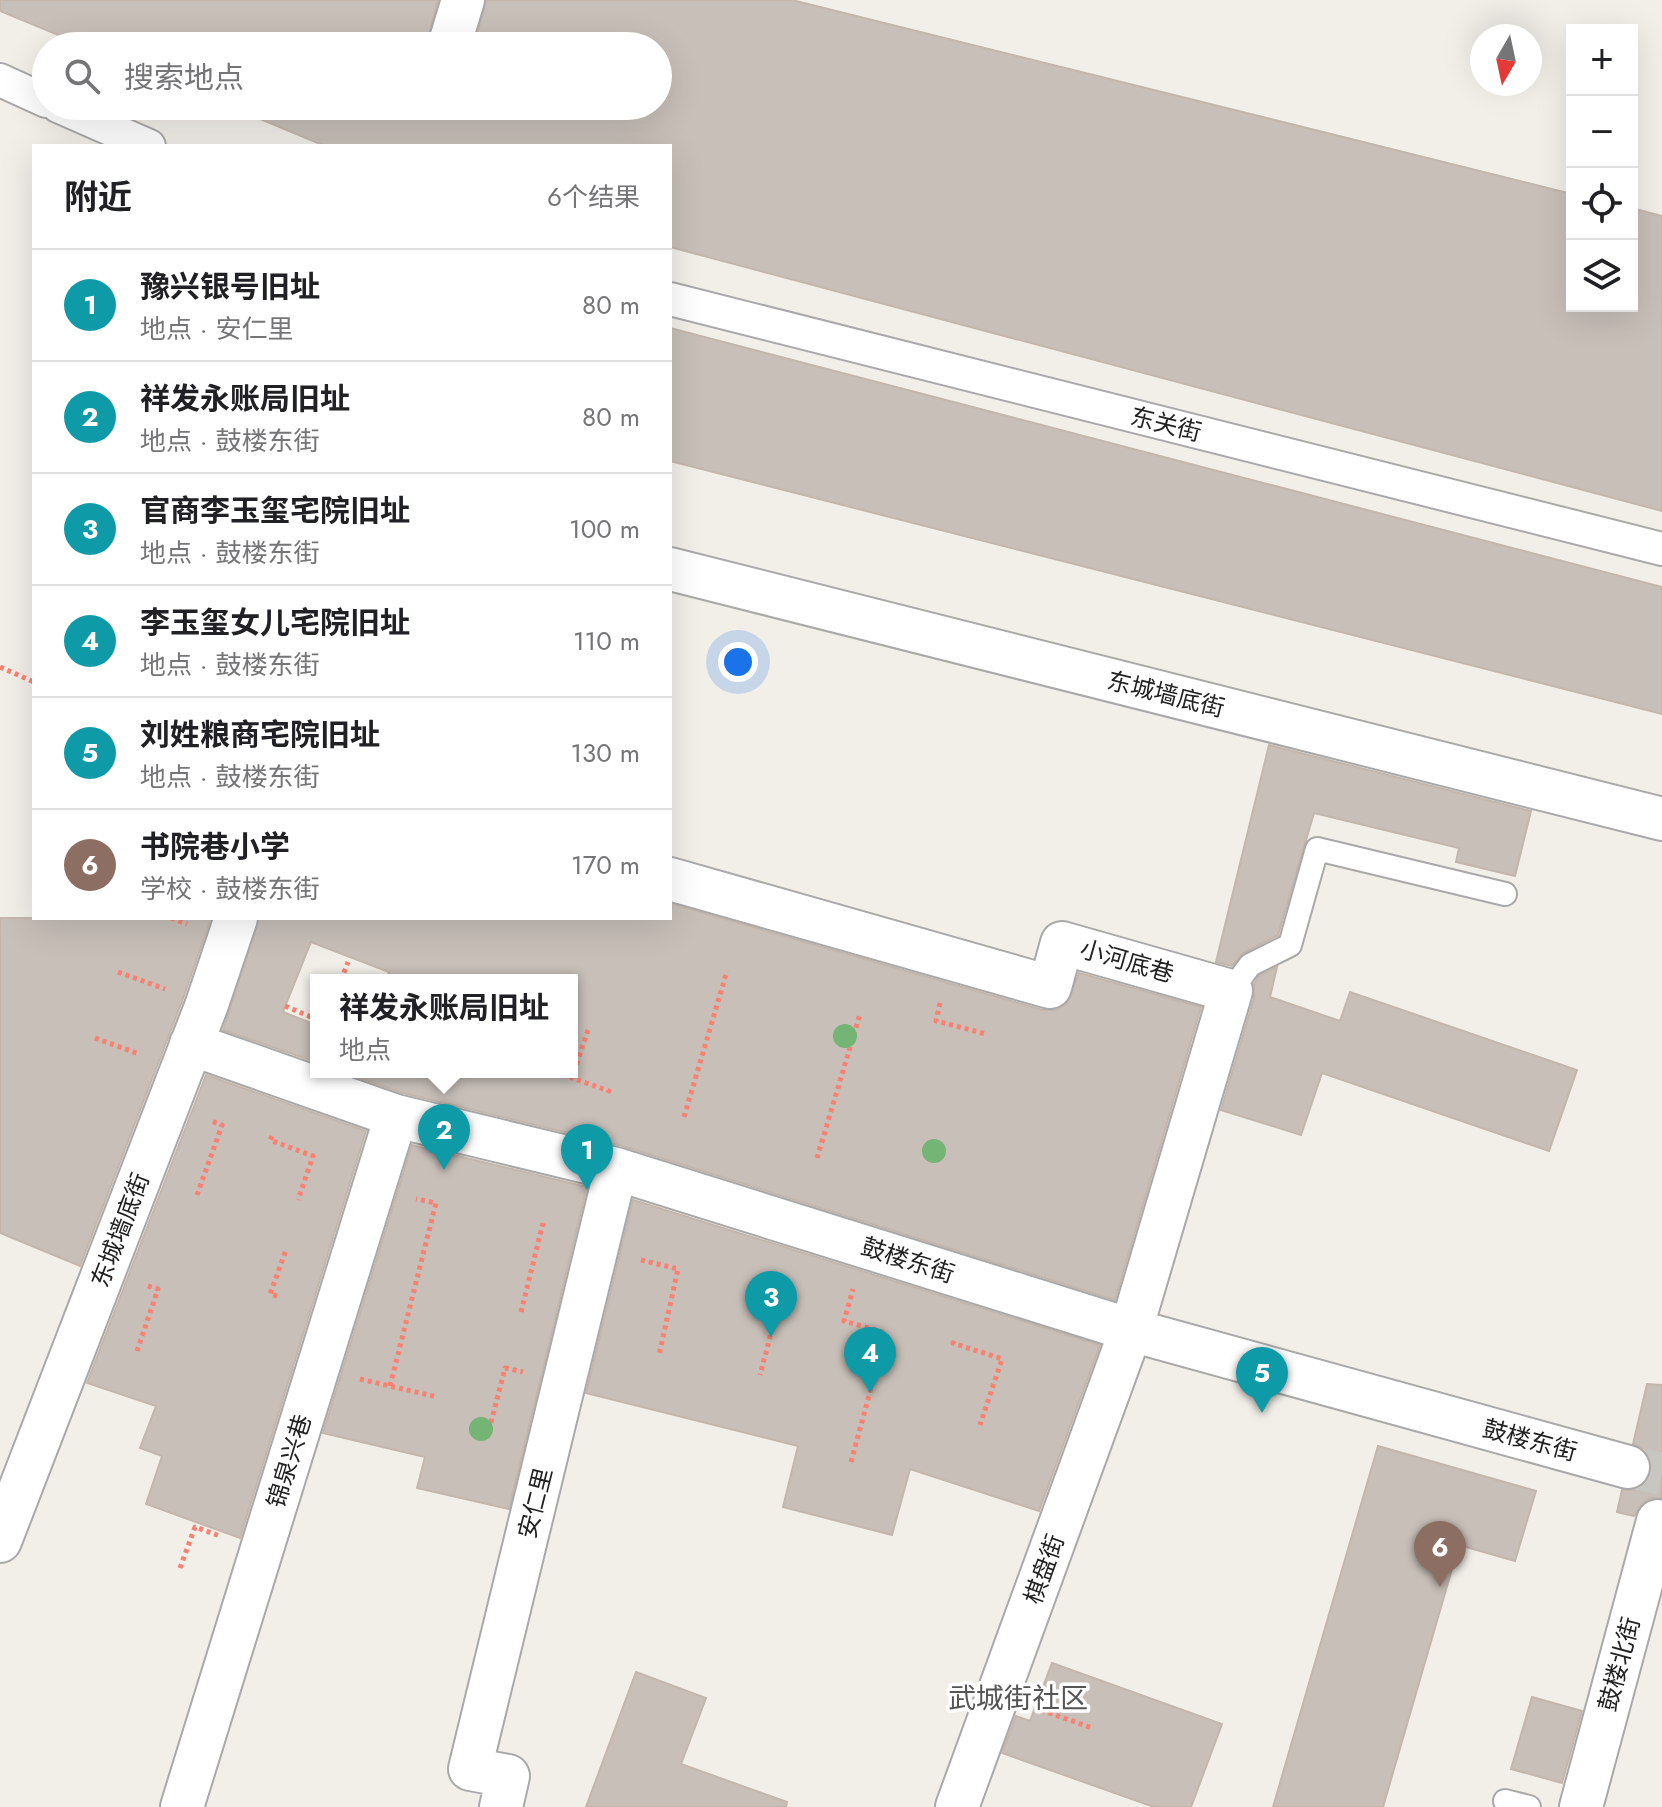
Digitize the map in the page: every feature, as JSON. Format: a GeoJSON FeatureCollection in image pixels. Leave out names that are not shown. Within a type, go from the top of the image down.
{"type":"FeatureCollection","features":[{"type":"Feature","properties":{"kind":"street"},"geometry":{"type":"LineString","coordinates":[[453,32],[463,0]]}},
{"type":"Feature","properties":{"kind":"street"},"geometry":{"type":"LineString","coordinates":[[0,80],[32,95]]}},
{"type":"Feature","properties":{"kind":"street"},"geometry":{"type":"LineString","coordinates":[[90,120],[144,144]]}},
{"type":"Feature","properties":{"kind":"street","name":"东关街"},"geometry":{"type":"LineString","coordinates":[[672,300],[1662,549]]}},
{"type":"Feature","properties":{"kind":"street","name":"东城墙底街"},"geometry":{"type":"LineString","coordinates":[[672,570],[1662,819]]}},
{"type":"Feature","properties":{"kind":"street","name":"小河底巷"},"geometry":{"type":"LineString","coordinates":[[672,880],[1050,987],[1062,943],[1231,991]]}},
{"type":"Feature","properties":{"kind":"street","name":"东城墙底街"},"geometry":{"type":"LineString","coordinates":[[0,1541],[191,1044],[235,920]]}},
{"type":"Feature","properties":{"kind":"street"},"geometry":{"type":"LineString","coordinates":[[1131,1330],[1231,991]]}},
{"type":"Feature","properties":{"kind":"street","name":"鼓楼东街"},"geometry":{"type":"LineString","coordinates":[[191,1044],[396,1116],[616,1169],[1131,1330],[1628,1467]]}},
{"type":"Feature","properties":{"kind":"street","name":"锦泉兴巷"},"geometry":{"type":"LineString","coordinates":[[182,1807],[396,1116]]}},
{"type":"Feature","properties":{"kind":"street","name":"安仁里"},"geometry":{"type":"LineString","coordinates":[[501,1807],[508,1776],[470,1769],[616,1169]]}},
{"type":"Feature","properties":{"kind":"street","name":"棋盘街"},"geometry":{"type":"LineString","coordinates":[[957,1807],[1131,1330]]}},
{"type":"Feature","properties":{"kind":"street","name":"鼓楼北街"},"geometry":{"type":"LineString","coordinates":[[1581,1807],[1658,1521]]}},
{"type":"Feature","properties":{"kind":"lane"},"geometry":{"type":"LineString","coordinates":[[1231,991],[1250,965],[1290,945],[1317,849],[1505,894]]}},
{"type":"Feature","properties":{"kind":"lane"},"geometry":{"type":"LineString","coordinates":[[1505,1801],[1529,1807]]}},
{"type":"Feature","properties":{"kind":"path"},"geometry":{"type":"LineString","coordinates":[[0,667],[32,681]]}},
{"type":"Feature","properties":{"kind":"path"},"geometry":{"type":"LineString","coordinates":[[343,974],[348,962]]}},
{"type":"Feature","properties":{"kind":"path"},"geometry":{"type":"LineString","coordinates":[[684,1117],[727,971]]}},
{"type":"Feature","properties":{"kind":"path"},"geometry":{"type":"LineString","coordinates":[[285,1006],[310,1016]]}},
{"type":"Feature","properties":{"kind":"path"},"geometry":{"type":"LineString","coordinates":[[817,1158],[860,1014]]}},
{"type":"Feature","properties":{"kind":"path"},"geometry":{"type":"LineString","coordinates":[[578,1060],[588,1030]]}},
{"type":"Feature","properties":{"kind":"path"},"geometry":{"type":"LineString","coordinates":[[572,1078],[608,1093]]}},
{"type":"Feature","properties":{"kind":"path"},"geometry":{"type":"LineString","coordinates":[[272,1136],[270,1140],[313,1156],[298,1200]]}},
{"type":"Feature","properties":{"kind":"path"},"geometry":{"type":"LineString","coordinates":[[390,1386],[436,1203],[412,1198]]}},
{"type":"Feature","properties":{"kind":"path"},"geometry":{"type":"LineString","coordinates":[[521,1312],[543,1223]]}},
{"type":"Feature","properties":{"kind":"path"},"geometry":{"type":"LineString","coordinates":[[277,1296],[270,1294],[286,1250]]}},
{"type":"Feature","properties":{"kind":"path"},"geometry":{"type":"LineString","coordinates":[[639,1260],[678,1269],[659,1355]]}},
{"type":"Feature","properties":{"kind":"path"},"geometry":{"type":"LineString","coordinates":[[755,1285],[753,1291],[780,1299],[760,1375]]}},
{"type":"Feature","properties":{"kind":"path"},"geometry":{"type":"LineString","coordinates":[[845,1319],[886,1333],[851,1462]]}},
{"type":"Feature","properties":{"kind":"path"},"geometry":{"type":"LineString","coordinates":[[954,1341],[1002,1359],[980,1425]]}},
{"type":"Feature","properties":{"kind":"path"},"geometry":{"type":"LineString","coordinates":[[348,1376],[437,1397]]}},
{"type":"Feature","properties":{"kind":"path"},"geometry":{"type":"LineString","coordinates":[[180,1568],[195,1527],[261,1551]]}},
{"type":"Feature","properties":{"kind":"building"},"geometry":{"type":"Polygon","coordinates":[[[0,0],[438,0],[430,32],[51,32],[0,11],[0,0]]]}},
{"type":"Feature","properties":{"kind":"building"},"geometry":{"type":"Polygon","coordinates":[[[486,0],[792,0],[1566,193],[1566,312],[1638,312],[1638,210],[1662,216],[1662,511],[672,248],[672,144],[320,144],[263,120],[672,120],[672,32],[478,32],[486,0]]]}},
{"type":"Feature","properties":{"kind":"building"},"geometry":{"type":"Polygon","coordinates":[[[672,329],[1662,587],[1662,714],[672,462],[672,329]]]}},
{"type":"Feature","properties":{"kind":"building"},"geometry":{"type":"Polygon","coordinates":[[[1269,745],[1531,811],[1515,876],[1456,862],[1459,848],[1314,813],[1278,935],[1243,953],[1232,966],[1216,962],[1269,745]]]}},
{"type":"Feature","properties":{"kind":"building"},"geometry":{"type":"Polygon","coordinates":[[[672,904],[1043,1010],[1057,1010],[1067,1003],[1079,973],[1201,1007],[1115,1300],[623,1146],[403,1093],[360,1078],[578,1078],[578,974],[388,974],[311,942],[283,1012],[310,1023],[310,1060],[223,1030],[258,920],[672,920],[672,904]]]}},
{"type":"Feature","properties":{"kind":"building"},"geometry":{"type":"Polygon","coordinates":[[[0,918],[210,920],[80,1266],[0,1233],[0,918]]]}},
{"type":"Feature","properties":{"kind":"building"},"geometry":{"type":"Polygon","coordinates":[[[1277,967],[1270,997],[1340,1021],[1350,992],[1577,1070],[1549,1151],[1322,1073],[1301,1135],[1221,1110],[1254,998],[1254,984],[1259,976],[1277,967]]]}},
{"type":"Feature","properties":{"kind":"building"},"geometry":{"type":"Polygon","coordinates":[[[206,1075],[366,1131],[240,1538],[146,1504],[162,1456],[140,1448],[156,1406],[87,1383],[206,1075]]]}},
{"type":"Feature","properties":{"kind":"building"},"geometry":{"type":"Polygon","coordinates":[[[412,1145],[587,1187],[509,1509],[417,1488],[425,1457],[323,1433],[412,1145]]]}},
{"type":"Feature","properties":{"kind":"building"},"geometry":{"type":"Polygon","coordinates":[[[633,1200],[1100,1345],[1039,1511],[910,1469],[892,1535],[783,1507],[798,1446],[586,1393],[633,1200]]]}},
{"type":"Feature","properties":{"kind":"building"},"geometry":{"type":"Polygon","coordinates":[[[1647,1384],[1662,1385],[1662,1498],[1651,1498],[1642,1504],[1634,1516],[1617,1512],[1622,1490],[1635,1490],[1644,1485],[1651,1473],[1651,1460],[1646,1451],[1633,1444],[1647,1384]]]}},
{"type":"Feature","properties":{"kind":"building"},"geometry":{"type":"Polygon","coordinates":[[[1378,1446],[1536,1491],[1515,1561],[1459,1545],[1383,1807],[1273,1807],[1378,1446]]]}},
{"type":"Feature","properties":{"kind":"building","name":"武城街社区"},"geometry":{"type":"Polygon","coordinates":[[[1052,1663],[1222,1724],[1191,1807],[1154,1807],[1002,1753],[1016,1716],[1030,1721],[1052,1663]]]}},
{"type":"Feature","properties":{"kind":"building"},"geometry":{"type":"Polygon","coordinates":[[[636,1672],[706,1698],[681,1764],[787,1802],[786,1807],[586,1807],[636,1672]]]}},
{"type":"Feature","properties":{"kind":"building"},"geometry":{"type":"Polygon","coordinates":[[[1532,1697],[1582,1711],[1562,1783],[1511,1769],[1532,1697]]]}},
{"type":"Feature","properties":{"kind":"tunnel"},"geometry":{"type":"LineString","coordinates":[[1628,1467],[1662,1474]]}},
{"type":"Feature","properties":{"kind":"place","name":"祥发永账局旧址"},"geometry":{"type":"Point","coordinates":[444,1170]}},
{"type":"Feature","properties":{"kind":"place","name":"豫兴银号旧址"},"geometry":{"type":"Point","coordinates":[587,1190]}},
{"type":"Feature","properties":{"kind":"place","name":"官商李玉玺宅院旧址"},"geometry":{"type":"Point","coordinates":[771,1337]}},
{"type":"Feature","properties":{"kind":"place","name":"李玉玺女儿宅院旧址"},"geometry":{"type":"Point","coordinates":[870,1393]}},
{"type":"Feature","properties":{"kind":"place","name":"刘姓粮商宅院旧址"},"geometry":{"type":"Point","coordinates":[1262,1413]}},
{"type":"Feature","properties":{"kind":"place","name":"书院巷小学"},"geometry":{"type":"Point","coordinates":[1440,1587]}},
{"type":"Feature","properties":{"kind":"district","name":"武城街社区"},"geometry":{"type":"Point","coordinates":[1018,1698]}}]}
